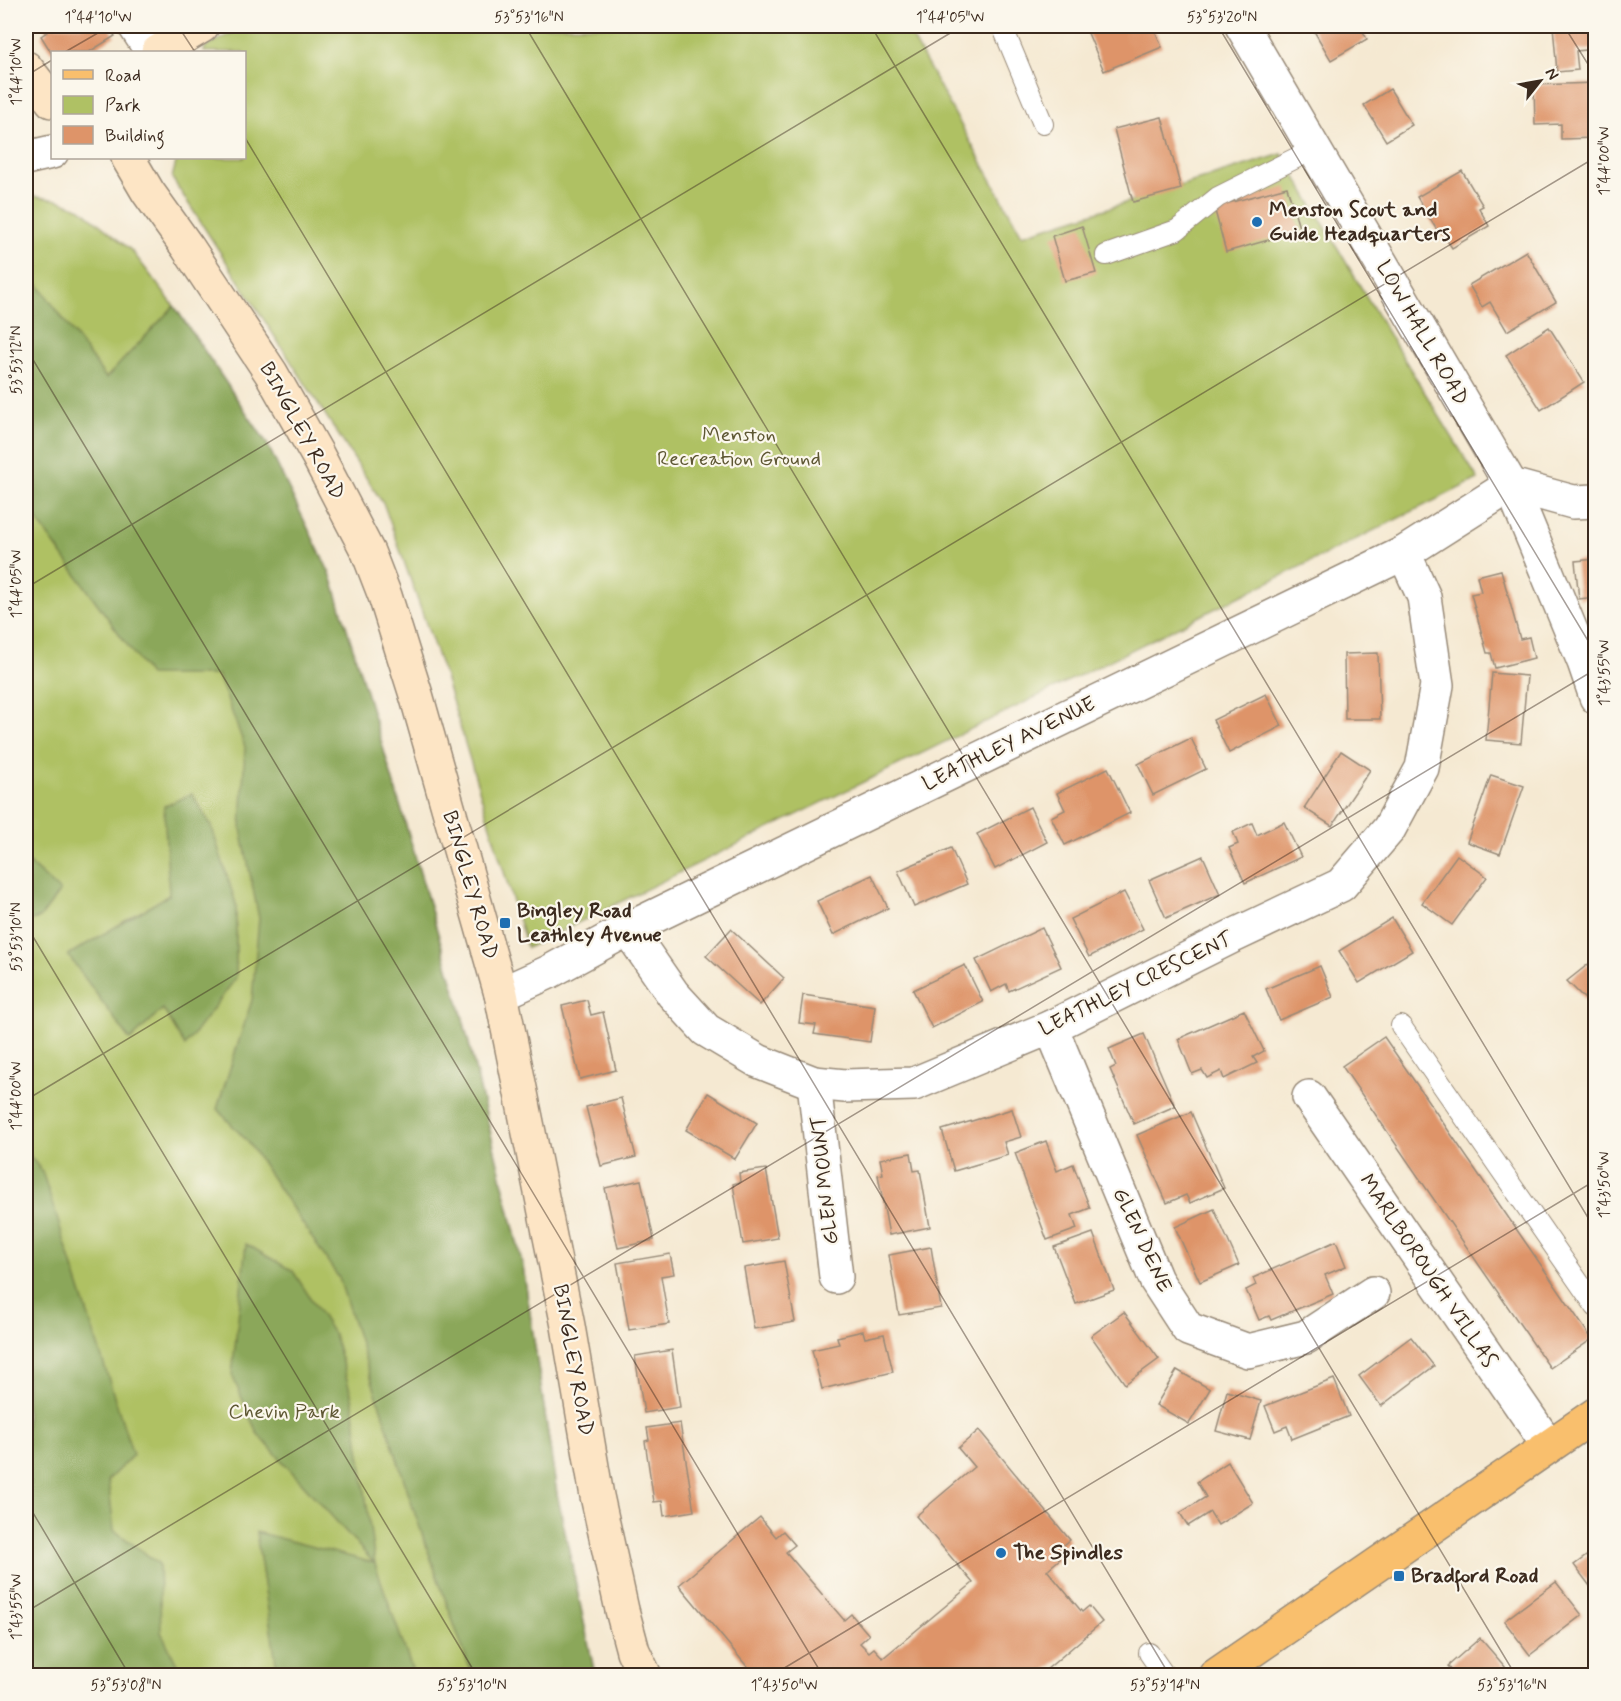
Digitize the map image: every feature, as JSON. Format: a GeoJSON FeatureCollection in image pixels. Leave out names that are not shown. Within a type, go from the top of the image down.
{"type":"FeatureCollection","features":[{"type":"Feature","properties":{"kind":"main road"},"geometry":{"type":"LineString","coordinates":[[1215,1676],[1596,1414]]}},
{"type":"Feature","properties":{"kind":"street"},"geometry":{"type":"LineString","coordinates":[[135,26],[151,51]]}},
{"type":"Feature","properties":{"kind":"street"},"geometry":{"type":"LineString","coordinates":[[160,51],[202,26]]}},
{"type":"Feature","properties":{"kind":"street","name":"LOW HALL ROAD"},"geometry":{"type":"LineString","coordinates":[[1242,26],[1511,485],[1596,696]]}},
{"type":"Feature","properties":{"kind":"street"},"geometry":{"type":"LineString","coordinates":[[26,68],[51,100]]}},
{"type":"Feature","properties":{"kind":"street"},"geometry":{"type":"LineString","coordinates":[[26,158],[51,152]]}},
{"type":"Feature","properties":{"kind":"street","name":"BINGLEY ROAD"},"geometry":{"type":"LineString","coordinates":[[129,159],[148,192],[271,373],[317,454],[368,552],[385,596],[417,698],[501,994],[568,1326],[597,1496],[622,1610],[633,1651],[645,1676]]}},
{"type":"Feature","properties":{"kind":"street"},"geometry":{"type":"LineString","coordinates":[[1511,485],[1573,501],[1596,501]]}},
{"type":"Feature","properties":{"kind":"street","name":"LEATHLEY AVENUE"},"geometry":{"type":"LineString","coordinates":[[501,994],[549,972],[628,929],[1404,553],[1511,485]]}},
{"type":"Feature","properties":{"kind":"street","name":"LEATHLEY CRESCENT"},"geometry":{"type":"LineString","coordinates":[[628,929],[674,994],[706,1030],[758,1061],[814,1083],[845,1086],[914,1084],[1051,1027],[1341,885],[1389,829],[1422,768],[1437,685],[1424,597],[1404,553]]}},
{"type":"Feature","properties":{"kind":"street","name":"GLEN DENE"},"geometry":{"type":"LineString","coordinates":[[1051,1027],[1156,1280],[1188,1329],[1248,1351],[1306,1336],[1374,1295]]}},
{"type":"Feature","properties":{"kind":"street","name":"GLEN MOUNT"},"geometry":{"type":"LineString","coordinates":[[814,1083],[836,1277]]}},
{"type":"Feature","properties":{"kind":"street","name":"MARLBOROUGH VILLAS"},"geometry":{"type":"LineString","coordinates":[[1309,1097],[1548,1445]]}},
{"type":"Feature","properties":{"kind":"lane"},"geometry":{"type":"LineString","coordinates":[[1002,26],[1043,124]]}},
{"type":"Feature","properties":{"kind":"lane"},"geometry":{"type":"LineString","coordinates":[[1106,255],[1177,230],[1218,197],[1314,149]]}},
{"type":"Feature","properties":{"kind":"lane"},"geometry":{"type":"LineString","coordinates":[[1401,1026],[1596,1307]]}},
{"type":"Feature","properties":{"kind":"lane"},"geometry":{"type":"LineString","coordinates":[[1149,1653],[1165,1676]]}},
{"type":"Feature","properties":{"kind":"green space","name":"Menston Recreation Ground"},"geometry":{"type":"Polygon","coordinates":[[[245,26],[909,26],[911,35],[1022,235],[1282,154],[1478,479],[527,948],[445,677],[384,505],[172,178],[177,159],[246,159],[246,51],[204,51],[205,47],[245,26]]]}},
{"type":"Feature","properties":{"kind":"green space","name":"Chevin Park"},"geometry":{"type":"Polygon","coordinates":[[[26,195],[58,200],[81,209],[132,251],[174,306],[266,442],[331,576],[462,1015],[523,1267],[557,1494],[595,1675],[26,1675],[26,195]]]}},
{"type":"Feature","properties":{"kind":"green space"},"geometry":{"type":"Polygon","coordinates":[[[37,283],[106,378],[174,306],[266,442],[331,576],[462,1015],[523,1267],[557,1494],[595,1675],[472,1675],[415,1514],[339,1278],[248,1142],[217,1109],[252,1000],[259,918],[241,829],[245,747],[218,675],[149,675],[26,505],[26,291],[37,283]]]}},
{"type":"Feature","properties":{"kind":"green space"},"geometry":{"type":"Polygon","coordinates":[[[192,794],[211,825],[236,904],[236,978],[185,1046],[163,1009],[130,1040],[68,955],[169,895],[164,806],[192,794]]]}},
{"type":"Feature","properties":{"kind":"green space"},"geometry":{"type":"Polygon","coordinates":[[[26,860],[60,891],[40,918],[26,921],[26,860]]]}},
{"type":"Feature","properties":{"kind":"green space"},"geometry":{"type":"Polygon","coordinates":[[[26,1151],[42,1171],[133,1455],[108,1480],[114,1530],[159,1564],[161,1632],[182,1675],[26,1675],[26,1151]]]}},
{"type":"Feature","properties":{"kind":"green space"},"geometry":{"type":"Polygon","coordinates":[[[246,1244],[293,1271],[334,1335],[352,1397],[375,1564],[414,1675],[278,1675],[256,1532],[374,1563],[257,1433],[232,1375],[246,1244]]]}},
{"type":"Feature","properties":{"kind":"building"},"geometry":{"type":"Polygon","coordinates":[[[43,26],[109,26],[115,36],[91,51],[51,52],[41,36],[47,32],[43,26]]]}},
{"type":"Feature","properties":{"kind":"building"},"geometry":{"type":"Polygon","coordinates":[[[1085,26],[1153,26],[1162,47],[1104,71],[1085,26]]]}},
{"type":"Feature","properties":{"kind":"building"},"geometry":{"type":"Polygon","coordinates":[[[1311,26],[1360,26],[1367,39],[1331,60],[1311,26]]]}},
{"type":"Feature","properties":{"kind":"building"},"geometry":{"type":"Polygon","coordinates":[[[1553,26],[1596,26],[1596,49],[1576,51],[1578,70],[1557,72],[1553,26]]]}},
{"type":"Feature","properties":{"kind":"building"},"geometry":{"type":"Polygon","coordinates":[[[1596,83],[1596,138],[1561,139],[1561,124],[1535,125],[1534,85],[1596,83]]]}},
{"type":"Feature","properties":{"kind":"building"},"geometry":{"type":"Polygon","coordinates":[[[1390,89],[1412,125],[1386,141],[1364,105],[1390,89]]]}},
{"type":"Feature","properties":{"kind":"building"},"geometry":{"type":"Polygon","coordinates":[[[1162,117],[1181,189],[1133,202],[1114,129],[1162,117]]]}},
{"type":"Feature","properties":{"kind":"building"},"geometry":{"type":"Polygon","coordinates":[[[1462,171],[1483,206],[1479,208],[1489,226],[1452,248],[1441,231],[1438,232],[1417,197],[1462,171]]]}},
{"type":"Feature","properties":{"kind":"building","name":"Menston Scout and Guide Headquarters"},"geometry":{"type":"Polygon","coordinates":[[[1287,187],[1300,231],[1226,252],[1214,207],[1287,187]]]}},
{"type":"Feature","properties":{"kind":"building"},"geometry":{"type":"Polygon","coordinates":[[[1082,226],[1096,273],[1065,281],[1052,236],[1082,226]]]}},
{"type":"Feature","properties":{"kind":"building"},"geometry":{"type":"Polygon","coordinates":[[[1526,251],[1556,302],[1507,331],[1490,302],[1482,307],[1469,285],[1526,251]]]}},
{"type":"Feature","properties":{"kind":"building"},"geometry":{"type":"Polygon","coordinates":[[[1549,327],[1584,382],[1541,410],[1506,355],[1549,327]]]}},
{"type":"Feature","properties":{"kind":"building"},"geometry":{"type":"Polygon","coordinates":[[[1596,559],[1596,597],[1579,599],[1575,561],[1596,559]]]}},
{"type":"Feature","properties":{"kind":"building"},"geometry":{"type":"Polygon","coordinates":[[[1501,570],[1520,639],[1529,637],[1534,658],[1495,668],[1491,653],[1487,653],[1471,594],[1481,592],[1477,576],[1501,570]]]}},
{"type":"Feature","properties":{"kind":"building"},"geometry":{"type":"Polygon","coordinates":[[[1378,653],[1380,719],[1345,719],[1344,654],[1378,653]]]}},
{"type":"Feature","properties":{"kind":"building"},"geometry":{"type":"Polygon","coordinates":[[[1492,673],[1527,676],[1521,743],[1486,740],[1492,673]]]}},
{"type":"Feature","properties":{"kind":"building"},"geometry":{"type":"Polygon","coordinates":[[[1266,694],[1282,726],[1229,753],[1213,720],[1266,694]]]}},
{"type":"Feature","properties":{"kind":"building"},"geometry":{"type":"Polygon","coordinates":[[[1191,738],[1206,769],[1153,795],[1138,764],[1191,738]]]}},
{"type":"Feature","properties":{"kind":"building"},"geometry":{"type":"Polygon","coordinates":[[[1341,751],[1370,770],[1332,826],[1304,808],[1341,751]]]}},
{"type":"Feature","properties":{"kind":"building"},"geometry":{"type":"Polygon","coordinates":[[[1108,768],[1130,813],[1065,845],[1051,817],[1065,810],[1057,793],[1108,768]]]}},
{"type":"Feature","properties":{"kind":"building"},"geometry":{"type":"Polygon","coordinates":[[[1491,775],[1524,786],[1500,854],[1467,842],[1491,775]]]}},
{"type":"Feature","properties":{"kind":"building"},"geometry":{"type":"Polygon","coordinates":[[[1030,807],[1047,842],[995,869],[977,834],[1030,807]]]}},
{"type":"Feature","properties":{"kind":"building"},"geometry":{"type":"Polygon","coordinates":[[[1284,822],[1301,857],[1245,883],[1229,848],[1238,844],[1233,832],[1252,823],[1257,835],[1284,822]]]}},
{"type":"Feature","properties":{"kind":"building"},"geometry":{"type":"Polygon","coordinates":[[[951,848],[967,884],[914,907],[898,871],[951,848]]]}},
{"type":"Feature","properties":{"kind":"building"},"geometry":{"type":"Polygon","coordinates":[[[1457,855],[1487,877],[1452,925],[1422,903],[1457,855]]]}},
{"type":"Feature","properties":{"kind":"building"},"geometry":{"type":"Polygon","coordinates":[[[1203,856],[1220,894],[1166,918],[1149,880],[1203,856]]]}},
{"type":"Feature","properties":{"kind":"building"},"geometry":{"type":"Polygon","coordinates":[[[872,875],[888,908],[833,935],[817,901],[872,875]]]}},
{"type":"Feature","properties":{"kind":"building"},"geometry":{"type":"Polygon","coordinates":[[[1124,892],[1143,929],[1089,957],[1070,919],[1124,892]]]}},
{"type":"Feature","properties":{"kind":"building"},"geometry":{"type":"Polygon","coordinates":[[[1392,918],[1412,951],[1359,983],[1339,951],[1392,918]]]}},
{"type":"Feature","properties":{"kind":"building"},"geometry":{"type":"Polygon","coordinates":[[[1042,928],[1061,967],[1009,991],[1006,984],[991,992],[976,960],[1042,928]]]}},
{"type":"Feature","properties":{"kind":"building"},"geometry":{"type":"Polygon","coordinates":[[[731,929],[784,978],[760,1005],[706,956],[731,929]]]}},
{"type":"Feature","properties":{"kind":"building"},"geometry":{"type":"Polygon","coordinates":[[[1596,958],[1596,1010],[1567,981],[1596,958]]]}},
{"type":"Feature","properties":{"kind":"building"},"geometry":{"type":"Polygon","coordinates":[[[965,965],[983,1002],[932,1028],[913,990],[965,965]]]}},
{"type":"Feature","properties":{"kind":"building"},"geometry":{"type":"Polygon","coordinates":[[[1320,966],[1333,997],[1279,1020],[1266,989],[1320,966]]]}},
{"type":"Feature","properties":{"kind":"building"},"geometry":{"type":"Polygon","coordinates":[[[803,995],[875,1006],[870,1042],[814,1034],[816,1025],[799,1023],[803,995]]]}},
{"type":"Feature","properties":{"kind":"building"},"geometry":{"type":"Polygon","coordinates":[[[587,1000],[591,1015],[603,1012],[616,1070],[580,1079],[562,1006],[587,1000]]]}},
{"type":"Feature","properties":{"kind":"building"},"geometry":{"type":"Polygon","coordinates":[[[1244,1010],[1264,1051],[1253,1057],[1257,1063],[1224,1079],[1221,1071],[1207,1078],[1202,1070],[1192,1074],[1178,1039],[1244,1010]]]}},
{"type":"Feature","properties":{"kind":"building"},"geometry":{"type":"Polygon","coordinates":[[[1144,1034],[1175,1106],[1134,1124],[1110,1069],[1116,1066],[1109,1049],[1144,1034]]]}},
{"type":"Feature","properties":{"kind":"building"},"geometry":{"type":"Polygon","coordinates":[[[1384,1037],[1592,1339],[1550,1368],[1342,1066],[1384,1037]]]}},
{"type":"Feature","properties":{"kind":"building"},"geometry":{"type":"Polygon","coordinates":[[[708,1093],[757,1123],[735,1159],[686,1130],[708,1093]]]}},
{"type":"Feature","properties":{"kind":"building"},"geometry":{"type":"Polygon","coordinates":[[[621,1098],[636,1157],[601,1166],[586,1107],[621,1098]]]}},
{"type":"Feature","properties":{"kind":"building"},"geometry":{"type":"Polygon","coordinates":[[[1012,1109],[1021,1137],[1004,1142],[1008,1155],[954,1171],[942,1130],[1012,1109]]]}},
{"type":"Feature","properties":{"kind":"building"},"geometry":{"type":"Polygon","coordinates":[[[1191,1112],[1224,1188],[1190,1203],[1186,1195],[1167,1203],[1137,1135],[1191,1112]]]}},
{"type":"Feature","properties":{"kind":"building"},"geometry":{"type":"Polygon","coordinates":[[[1046,1141],[1057,1171],[1073,1164],[1090,1208],[1072,1215],[1077,1229],[1047,1240],[1015,1153],[1046,1141]]]}},
{"type":"Feature","properties":{"kind":"building"},"geometry":{"type":"Polygon","coordinates":[[[911,1153],[914,1171],[920,1170],[930,1227],[889,1235],[878,1175],[883,1174],[880,1159],[911,1153]]]}},
{"type":"Feature","properties":{"kind":"building"},"geometry":{"type":"Polygon","coordinates":[[[766,1169],[778,1238],[743,1244],[733,1184],[740,1182],[739,1173],[766,1169]]]}},
{"type":"Feature","properties":{"kind":"building"},"geometry":{"type":"Polygon","coordinates":[[[641,1180],[654,1240],[618,1248],[605,1188],[641,1180]]]}},
{"type":"Feature","properties":{"kind":"building"},"geometry":{"type":"Polygon","coordinates":[[[1214,1209],[1239,1265],[1200,1282],[1175,1227],[1214,1209]]]}},
{"type":"Feature","properties":{"kind":"building"},"geometry":{"type":"Polygon","coordinates":[[[1093,1233],[1114,1290],[1076,1304],[1054,1247],[1093,1233]]]}},
{"type":"Feature","properties":{"kind":"building"},"geometry":{"type":"Polygon","coordinates":[[[1336,1241],[1346,1266],[1325,1275],[1333,1294],[1271,1320],[1269,1316],[1259,1320],[1246,1290],[1256,1285],[1253,1278],[1336,1241]]]}},
{"type":"Feature","properties":{"kind":"building"},"geometry":{"type":"Polygon","coordinates":[[[931,1247],[941,1308],[899,1315],[889,1255],[931,1247]]]}},
{"type":"Feature","properties":{"kind":"building"},"geometry":{"type":"Polygon","coordinates":[[[670,1254],[674,1274],[661,1276],[669,1324],[629,1330],[617,1263],[670,1254]]]}},
{"type":"Feature","properties":{"kind":"building"},"geometry":{"type":"Polygon","coordinates":[[[784,1261],[795,1322],[754,1329],[744,1268],[784,1261]]]}},
{"type":"Feature","properties":{"kind":"building"},"geometry":{"type":"Polygon","coordinates":[[[1124,1312],[1159,1359],[1125,1384],[1091,1336],[1124,1312]]]}},
{"type":"Feature","properties":{"kind":"building"},"geometry":{"type":"Polygon","coordinates":[[[863,1331],[865,1338],[884,1334],[893,1372],[822,1389],[812,1350],[839,1344],[837,1337],[863,1331]]]}},
{"type":"Feature","properties":{"kind":"building"},"geometry":{"type":"Polygon","coordinates":[[[1411,1337],[1434,1366],[1381,1406],[1359,1376],[1411,1337]]]}},
{"type":"Feature","properties":{"kind":"building"},"geometry":{"type":"Polygon","coordinates":[[[672,1350],[680,1407],[644,1413],[635,1356],[672,1350]]]}},
{"type":"Feature","properties":{"kind":"building"},"geometry":{"type":"Polygon","coordinates":[[[1177,1370],[1210,1389],[1189,1424],[1156,1405],[1177,1370]]]}},
{"type":"Feature","properties":{"kind":"building"},"geometry":{"type":"Polygon","coordinates":[[[1334,1379],[1349,1416],[1292,1439],[1287,1426],[1275,1431],[1265,1406],[1334,1379]]]}},
{"type":"Feature","properties":{"kind":"building"},"geometry":{"type":"Polygon","coordinates":[[[1227,1391],[1261,1401],[1250,1440],[1216,1431],[1227,1391]]]}},
{"type":"Feature","properties":{"kind":"building"},"geometry":{"type":"Polygon","coordinates":[[[680,1423],[694,1511],[664,1516],[662,1501],[654,1502],[645,1441],[649,1440],[647,1428],[680,1423]]]}},
{"type":"Feature","properties":{"kind":"building","name":"The Spindles"},"geometry":{"type":"Polygon","coordinates":[[[979,1430],[1070,1540],[1054,1553],[1060,1559],[1047,1570],[1082,1612],[1089,1606],[1102,1622],[1039,1676],[755,1676],[679,1585],[760,1517],[776,1537],[783,1531],[795,1545],[786,1552],[844,1620],[851,1614],[869,1635],[860,1643],[869,1652],[874,1648],[883,1658],[973,1583],[916,1516],[974,1467],[958,1448],[979,1430]]]}},
{"type":"Feature","properties":{"kind":"building"},"geometry":{"type":"Polygon","coordinates":[[[1228,1462],[1253,1503],[1218,1525],[1210,1512],[1188,1526],[1180,1513],[1206,1497],[1197,1482],[1228,1462]]]}},
{"type":"Feature","properties":{"kind":"building"},"geometry":{"type":"Polygon","coordinates":[[[1596,1549],[1596,1594],[1574,1565],[1596,1549]]]}},
{"type":"Feature","properties":{"kind":"building"},"geometry":{"type":"Polygon","coordinates":[[[1556,1582],[1582,1615],[1530,1655],[1504,1621],[1556,1582]]]}},
{"type":"Feature","properties":{"kind":"building"},"geometry":{"type":"Polygon","coordinates":[[[1480,1638],[1513,1676],[1456,1676],[1448,1666],[1480,1638]]]}},
{"type":"Feature","properties":{"kind":"place","name":"Menston Scout and Guide Headquarters"},"geometry":{"type":"Point","coordinates":[1257,222]}},
{"type":"Feature","properties":{"kind":"place","name":"Bingley Road Leathley Avenue"},"geometry":{"type":"Point","coordinates":[505,923]}},
{"type":"Feature","properties":{"kind":"place","name":"The Spindles"},"geometry":{"type":"Point","coordinates":[1001,1553]}},
{"type":"Feature","properties":{"kind":"place","name":"Bradford Road"},"geometry":{"type":"Point","coordinates":[1399,1576]}}]}
